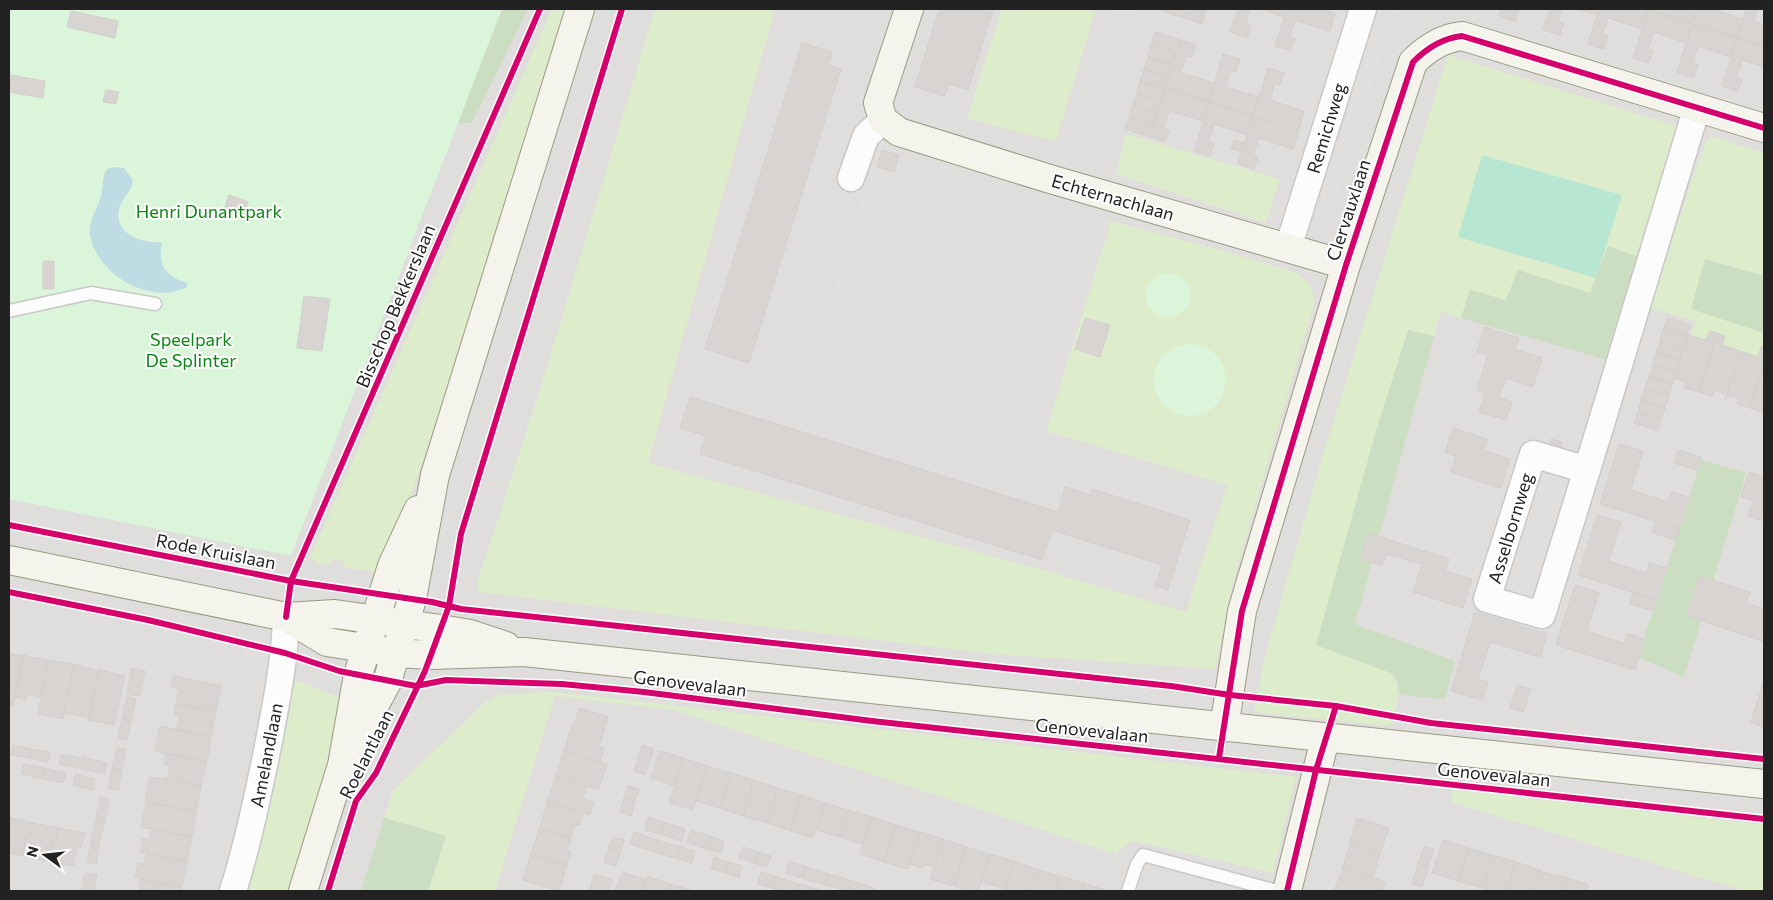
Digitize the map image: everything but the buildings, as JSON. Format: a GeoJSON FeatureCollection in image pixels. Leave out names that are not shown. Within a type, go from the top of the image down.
{"type":"FeatureCollection","features":[{"type":"Feature","properties":{"kind":"main road"},"geometry":{"type":"LineString","coordinates":[[404,624],[412,599],[435,475],[580,9]]}},
{"type":"Feature","properties":{"kind":"main road"},"geometry":{"type":"LineString","coordinates":[[883,120],[878,103],[909,9]]}},
{"type":"Feature","properties":{"kind":"main road","name":"Clervauxlaan"},"geometry":{"type":"LineString","coordinates":[[1224,728],[1242,611],[1346,265],[1413,62],[1423,52],[1448,38],[1462,36],[1484,41],[1764,128]]}},
{"type":"Feature","properties":{"kind":"main road","name":"Echternachlaan"},"geometry":{"type":"LineString","coordinates":[[883,120],[899,132],[1050,179],[1346,265]]}},
{"type":"Feature","properties":{"kind":"main road"},"geometry":{"type":"LineString","coordinates":[[286,617],[327,642],[366,648],[392,566],[435,475]]}},
{"type":"Feature","properties":{"kind":"main road"},"geometry":{"type":"LineString","coordinates":[[9,560],[286,617],[335,614],[375,620]]}},
{"type":"Feature","properties":{"kind":"main road","name":"Genovevalaan"},"geometry":{"type":"LineString","coordinates":[[375,620],[470,634],[524,652]]}},
{"type":"Feature","properties":{"kind":"main road","name":"Roelantlaan"},"geometry":{"type":"LineString","coordinates":[[342,765],[382,691],[404,624]]}},
{"type":"Feature","properties":{"kind":"main road","name":"Genovevalaan"},"geometry":{"type":"LineString","coordinates":[[366,648],[395,654],[431,655],[524,652],[1764,784]]}},
{"type":"Feature","properties":{"kind":"main road","name":"Roelantlaan"},"geometry":{"type":"LineString","coordinates":[[303,891],[342,765],[358,676],[366,648]]}},
{"type":"Feature","properties":{"kind":"main road"},"geometry":{"type":"LineString","coordinates":[[1287,891],[1325,738]]}},
{"type":"Feature","properties":{"kind":"street","name":"Remichweg"},"geometry":{"type":"LineString","coordinates":[[1288,248],[1363,9]]}},
{"type":"Feature","properties":{"kind":"street","name":"Asselbornweg"},"geometry":{"type":"LineString","coordinates":[[1587,470],[1533,454],[1487,599],[1542,615],[1587,470],[1697,107]]}},
{"type":"Feature","properties":{"kind":"street"},"geometry":{"type":"LineString","coordinates":[[851,178],[866,136],[883,120]]}},
{"type":"Feature","properties":{"kind":"street","name":"Amelandlaan"},"geometry":{"type":"LineString","coordinates":[[233,891],[250,836],[278,695],[285,653],[286,617]]}},
{"type":"Feature","properties":{"kind":"lane"},"geometry":{"type":"LineString","coordinates":[[9,310],[91,293],[155,304]]}},
{"type":"Feature","properties":{"kind":"lane"},"geometry":{"type":"LineString","coordinates":[[1128,891],[1137,864],[1143,855],[1277,891]]}},
{"type":"Feature","properties":{"kind":"shaded area"},"geometry":{"type":"Polygon","coordinates":[[[9,9],[1764,9],[1764,891],[9,891],[9,9]]]}},
{"type":"Feature","properties":{"kind":"shaded area"},"geometry":{"type":"Polygon","coordinates":[[[1113,9],[1137,9],[1102,122],[1080,114],[1113,9]]]}},
{"type":"Feature","properties":{"kind":"shaded area"},"geometry":{"type":"Polygon","coordinates":[[[1379,9],[1397,12],[1336,207],[1320,202],[1379,9]]]}},
{"type":"Feature","properties":{"kind":"shaded area"},"geometry":{"type":"Polygon","coordinates":[[[875,148],[1111,221],[1046,431],[1029,425],[996,431],[808,370],[875,148]]]}},
{"type":"Feature","properties":{"kind":"shaded area"},"geometry":{"type":"Polygon","coordinates":[[[1537,461],[1578,473],[1536,608],[1496,596],[1537,461]]]}},
{"type":"Feature","properties":{"kind":"green space","name":"Henri Dunantpark"},"geometry":{"type":"Polygon","coordinates":[[[9,9],[502,9],[291,556],[9,499],[9,9]]]}},
{"type":"Feature","properties":{"kind":"green space"},"geometry":{"type":"Polygon","coordinates":[[[481,9],[528,9],[472,123],[452,123],[481,9]]]}},
{"type":"Feature","properties":{"kind":"green space"},"geometry":{"type":"Polygon","coordinates":[[[552,9],[564,9],[442,404],[405,512],[379,573],[343,567],[344,561],[332,559],[330,566],[317,564],[311,556],[552,9]]]}},
{"type":"Feature","properties":{"kind":"green space"},"geometry":{"type":"Polygon","coordinates":[[[655,9],[775,9],[648,463],[1043,570],[1186,612],[1227,485],[1046,431],[1111,221],[1224,251],[1297,273],[1308,282],[1313,293],[1314,304],[1233,582],[1215,669],[993,654],[479,592],[477,583],[543,380],[655,9]],[[1169,273],[1155,277],[1147,288],[1188,304],[1189,289],[1169,273]],[[1226,377],[1154,385],[1158,398],[1219,402],[1225,390],[1226,377]]]}},
{"type":"Feature","properties":{"kind":"green space"},"geometry":{"type":"Polygon","coordinates":[[[1002,9],[1096,9],[1056,141],[967,118],[1002,9]]]}},
{"type":"Feature","properties":{"kind":"green space"},"geometry":{"type":"Polygon","coordinates":[[[1448,55],[1680,127],[1639,257],[1608,246],[1590,293],[1518,270],[1506,300],[1470,290],[1461,318],[1441,312],[1434,336],[1408,330],[1316,645],[1391,673],[1398,686],[1398,699],[1390,726],[1254,712],[1265,656],[1321,461],[1448,55]]]}},
{"type":"Feature","properties":{"kind":"green space"},"geometry":{"type":"Polygon","coordinates":[[[1126,134],[1280,179],[1266,223],[1116,174],[1126,134]]]}},
{"type":"Feature","properties":{"kind":"green space"},"geometry":{"type":"Polygon","coordinates":[[[1711,136],[1764,153],[1764,365],[1689,344],[1695,321],[1649,308],[1693,177],[1706,142],[1711,136]]]}},
{"type":"Feature","properties":{"kind":"green space"},"geometry":{"type":"Polygon","coordinates":[[[1482,155],[1622,195],[1596,278],[1458,237],[1482,155]]]}},
{"type":"Feature","properties":{"kind":"green space"},"geometry":{"type":"Polygon","coordinates":[[[1608,246],[1639,257],[1607,360],[1461,318],[1470,290],[1506,300],[1518,270],[1590,293],[1608,246]]]}},
{"type":"Feature","properties":{"kind":"green space"},"geometry":{"type":"Polygon","coordinates":[[[1705,259],[1764,276],[1764,333],[1691,309],[1705,259]]]}},
{"type":"Feature","properties":{"kind":"green space"},"geometry":{"type":"Polygon","coordinates":[[[1168,273],[1180,277],[1186,283],[1190,295],[1186,307],[1180,313],[1168,317],[1156,313],[1150,307],[1146,295],[1150,283],[1156,277],[1168,273]]]}},
{"type":"Feature","properties":{"kind":"green space"},"geometry":{"type":"Polygon","coordinates":[[[1408,330],[1434,336],[1355,624],[1455,661],[1445,699],[1400,695],[1397,680],[1391,673],[1316,645],[1376,431],[1408,330]]]}},
{"type":"Feature","properties":{"kind":"green space"},"geometry":{"type":"Polygon","coordinates":[[[1190,344],[1204,347],[1216,354],[1223,366],[1226,380],[1223,394],[1216,406],[1204,413],[1190,416],[1176,413],[1164,406],[1157,394],[1154,380],[1157,366],[1164,354],[1176,347],[1190,344]]]}},
{"type":"Feature","properties":{"kind":"green space"},"geometry":{"type":"Polygon","coordinates":[[[1701,460],[1746,473],[1684,677],[1638,657],[1701,460]]]}},
{"type":"Feature","properties":{"kind":"green space"},"geometry":{"type":"Polygon","coordinates":[[[295,680],[341,698],[328,770],[290,891],[247,891],[274,787],[295,680]]]}},
{"type":"Feature","properties":{"kind":"green space"},"geometry":{"type":"Polygon","coordinates":[[[556,692],[1296,777],[1273,873],[1134,841],[1122,847],[1116,854],[674,710],[555,696],[495,891],[428,891],[446,836],[384,818],[393,791],[484,703],[498,695],[556,692]]]}},
{"type":"Feature","properties":{"kind":"green space"},"geometry":{"type":"Polygon","coordinates":[[[1453,790],[1764,825],[1764,891],[1745,891],[1450,802],[1453,790]]]}},
{"type":"Feature","properties":{"kind":"green space"},"geometry":{"type":"Polygon","coordinates":[[[384,818],[446,836],[428,891],[361,891],[384,818]]]}},
{"type":"Feature","properties":{"kind":"water"},"geometry":{"type":"Polygon","coordinates":[[[115,167],[124,168],[133,181],[119,209],[118,218],[121,225],[131,236],[138,239],[162,242],[161,257],[164,268],[173,277],[187,283],[187,287],[173,292],[157,293],[142,289],[114,274],[103,263],[95,250],[90,236],[91,221],[101,195],[105,173],[107,169],[115,167]]]}},
{"type":"Feature","properties":{"kind":"cycle path","name":"Bisschop Bekkerslaan"},"geometry":{"type":"LineString","coordinates":[[286,617],[291,581],[540,9]]}},
{"type":"Feature","properties":{"kind":"cycle path"},"geometry":{"type":"LineString","coordinates":[[328,891],[356,801],[376,773],[425,671],[449,606],[461,534],[622,9]]}},
{"type":"Feature","properties":{"kind":"cycle path"},"geometry":{"type":"LineString","coordinates":[[1219,758],[1242,611],[1346,265],[1413,62],[1436,44],[1462,36],[1764,128]]}},
{"type":"Feature","properties":{"kind":"cycle path","name":"Rode Kruislaan"},"geometry":{"type":"LineString","coordinates":[[9,525],[291,581],[432,602],[461,609],[1171,686],[1230,695],[1336,706],[1431,723],[1764,759]]}},
{"type":"Feature","properties":{"kind":"cycle path"},"geometry":{"type":"LineString","coordinates":[[9,592],[148,620],[285,653],[339,671],[416,686],[446,680],[562,684],[644,692],[872,721],[1764,819]]}},
{"type":"Feature","properties":{"kind":"cycle path"},"geometry":{"type":"LineString","coordinates":[[1287,891],[1316,770],[1336,706]]}},
{"type":"Feature","properties":{"kind":"park label","name":"Speelpark De Splinter"},"geometry":{"type":"Point","coordinates":[191,349]}}]}
